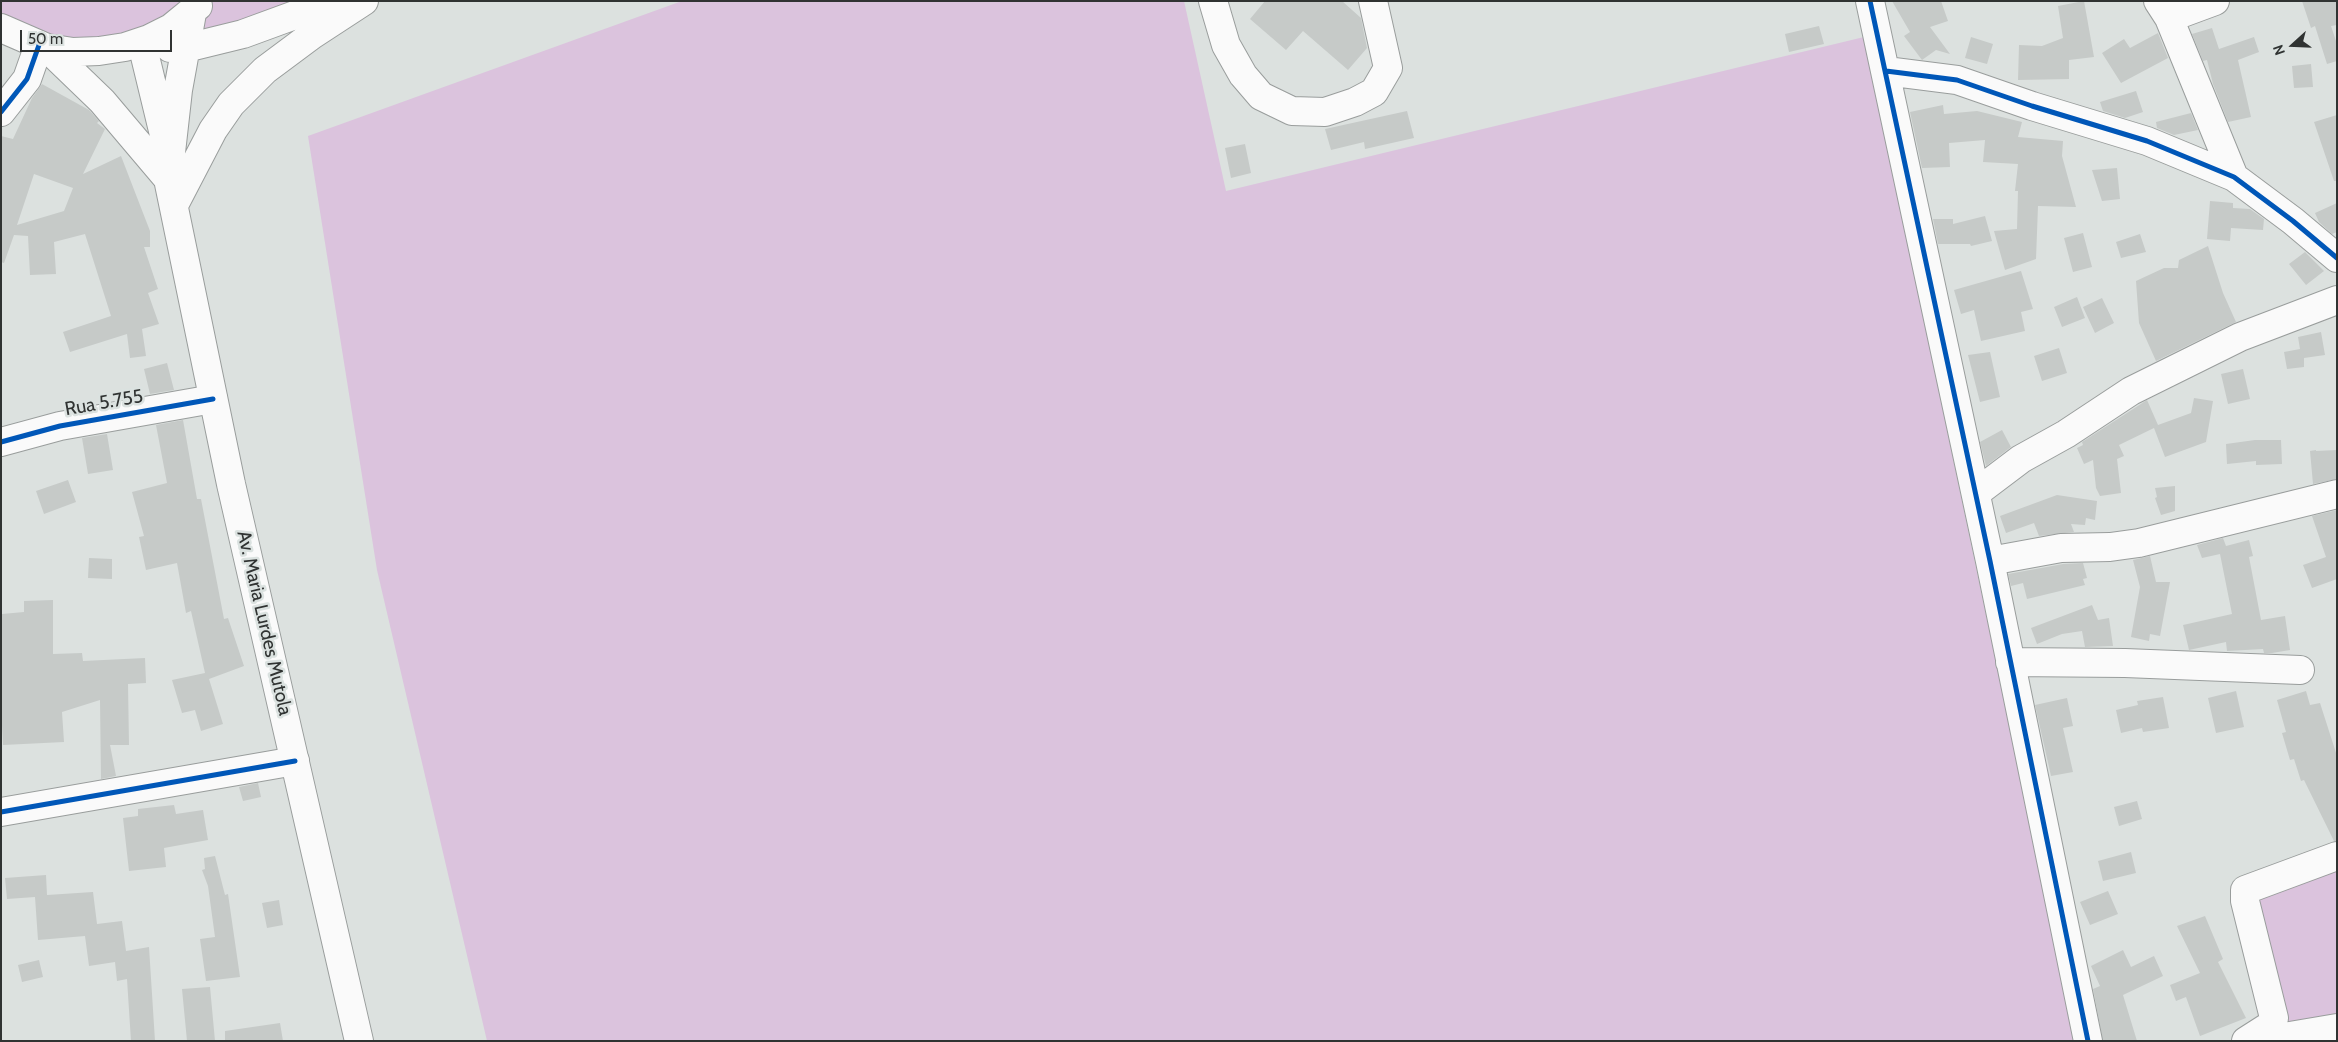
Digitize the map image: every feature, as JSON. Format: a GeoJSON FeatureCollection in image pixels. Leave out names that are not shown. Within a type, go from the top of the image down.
{"type":"FeatureCollection","features":[{"type":"Feature","properties":{"kind":"street"},"geometry":{"type":"LineString","coordinates":[[1,28],[43,46],[82,52],[134,47],[186,48],[252,31],[333,1]]}},
{"type":"Feature","properties":{"kind":"street"},"geometry":{"type":"LineString","coordinates":[[174,205],[213,130],[231,104],[265,70],[312,35],[364,1]]}},
{"type":"Feature","properties":{"kind":"street"},"geometry":{"type":"LineString","coordinates":[[1213,1],[1226,45],[1243,75],[1261,96],[1292,111],[1325,112],[1355,102],[1374,92],[1388,68],[1373,1]]}},
{"type":"Feature","properties":{"kind":"street"},"geometry":{"type":"LineString","coordinates":[[1870,1],[1976,493],[2088,1041]]}},
{"type":"Feature","properties":{"kind":"street"},"geometry":{"type":"LineString","coordinates":[[2215,1],[2163,10],[2234,178]]}},
{"type":"Feature","properties":{"kind":"street"},"geometry":{"type":"LineString","coordinates":[[168,179],[178,90],[186,48],[197,7]]}},
{"type":"Feature","properties":{"kind":"street"},"geometry":{"type":"LineString","coordinates":[[134,47],[171,28],[197,7]]}},
{"type":"Feature","properties":{"kind":"street"},"geometry":{"type":"LineString","coordinates":[[43,46],[102,101],[168,179]]}},
{"type":"Feature","properties":{"kind":"street"},"geometry":{"type":"LineString","coordinates":[[1,112],[27,79],[43,46]]}},
{"type":"Feature","properties":{"kind":"street"},"geometry":{"type":"LineString","coordinates":[[134,47],[255,528],[369,1041]]}},
{"type":"Feature","properties":{"kind":"street"},"geometry":{"type":"LineString","coordinates":[[1886,71],[1957,80],[2032,106],[2147,141],[2234,178],[2293,221],[2337,258]]}},
{"type":"Feature","properties":{"kind":"street","name":"Av. Maria Lurdes Mutola"},"geometry":{"type":"LineString","coordinates":[[168,179],[213,399],[359,1041]]}},
{"type":"Feature","properties":{"kind":"street"},"geometry":{"type":"LineString","coordinates":[[1976,493],[2021,459],[2066,434],[2131,391],[2240,337],[2337,300]]}},
{"type":"Feature","properties":{"kind":"street","name":"Rua 5.755"},"geometry":{"type":"LineString","coordinates":[[1,442],[60,426],[213,399]]}},
{"type":"Feature","properties":{"kind":"street"},"geometry":{"type":"LineString","coordinates":[[1990,561],[2052,550],[2139,543],[2337,494]]}},
{"type":"Feature","properties":{"kind":"street"},"geometry":{"type":"LineString","coordinates":[[2010,662],[2125,663],[2300,670]]}},
{"type":"Feature","properties":{"kind":"street"},"geometry":{"type":"LineString","coordinates":[[1,812],[295,761]]}},
{"type":"Feature","properties":{"kind":"street"},"geometry":{"type":"LineString","coordinates":[[2276,1035],[2274,1018],[2245,901],[2245,890],[2337,856]]}},
{"type":"Feature","properties":{"kind":"street"},"geometry":{"type":"LineString","coordinates":[[2246,1041],[2276,1035],[2337,1028]]}},
{"type":"Feature","properties":{"kind":"shaded area"},"geometry":{"type":"Polygon","coordinates":[[[1,1],[304,1],[199,34],[125,47],[1,28],[1,1]]]}},
{"type":"Feature","properties":{"kind":"shaded area"},"geometry":{"type":"Polygon","coordinates":[[[682,1],[1184,1],[1226,191],[1864,37],[2076,1041],[487,1041],[377,570],[308,136],[682,1]]]}},
{"type":"Feature","properties":{"kind":"shaded area"},"geometry":{"type":"Polygon","coordinates":[[[2337,871],[2337,1021],[2283,1036],[2244,898],[2337,871]]]}},
{"type":"Feature","properties":{"kind":"building"},"geometry":{"type":"Polygon","coordinates":[[[1265,1],[1342,1],[1361,18],[1367,48],[1348,70],[1303,31],[1286,50],[1250,19],[1265,1]]]}},
{"type":"Feature","properties":{"kind":"building"},"geometry":{"type":"Polygon","coordinates":[[[1892,1],[1941,1],[1948,21],[1930,27],[1950,54],[1936,50],[1922,60],[1904,36],[1910,32],[1892,1]]]}},
{"type":"Feature","properties":{"kind":"building"},"geometry":{"type":"Polygon","coordinates":[[[2084,1],[2094,57],[2069,60],[2069,79],[2018,80],[2019,45],[2042,46],[2063,38],[2058,6],[2084,1]]]}},
{"type":"Feature","properties":{"kind":"building"},"geometry":{"type":"Polygon","coordinates":[[[2302,1],[2337,1],[2337,25],[2331,26],[2337,44],[2337,61],[2327,64],[2315,26],[2311,28],[2302,1]]]}},
{"type":"Feature","properties":{"kind":"building"},"geometry":{"type":"Polygon","coordinates":[[[1819,26],[1824,44],[1789,52],[1785,34],[1819,26]]]}},
{"type":"Feature","properties":{"kind":"building"},"geometry":{"type":"Polygon","coordinates":[[[2212,28],[2219,49],[2254,37],[2259,52],[2238,60],[2251,117],[2228,122],[2213,84],[2207,60],[2203,61],[2192,34],[2212,28]]]}},
{"type":"Feature","properties":{"kind":"building"},"geometry":{"type":"Polygon","coordinates":[[[2158,33],[2168,58],[2121,83],[2102,53],[2124,39],[2130,48],[2158,33]]]}},
{"type":"Feature","properties":{"kind":"building"},"geometry":{"type":"Polygon","coordinates":[[[1971,37],[1993,44],[1987,64],[1965,58],[1971,37]]]}},
{"type":"Feature","properties":{"kind":"building"},"geometry":{"type":"Polygon","coordinates":[[[2311,64],[2313,87],[2294,88],[2292,66],[2311,64]]]}},
{"type":"Feature","properties":{"kind":"building"},"geometry":{"type":"Polygon","coordinates":[[[42,84],[89,110],[99,121],[97,123],[105,129],[83,174],[121,156],[150,231],[150,247],[144,247],[158,289],[148,293],[159,324],[142,329],[146,356],[130,358],[127,334],[70,352],[63,332],[111,316],[85,234],[54,242],[56,274],[30,275],[28,236],[14,235],[4,263],[1,262],[1,136],[13,139],[32,98],[42,84]],[[34,174],[17,225],[64,211],[73,188],[34,174]]]}},
{"type":"Feature","properties":{"kind":"building"},"geometry":{"type":"Polygon","coordinates":[[[2136,91],[2143,112],[2125,118],[2103,111],[2100,102],[2136,91]]]}},
{"type":"Feature","properties":{"kind":"building"},"geometry":{"type":"Polygon","coordinates":[[[1943,105],[1944,114],[1977,111],[2022,122],[2018,137],[2063,141],[2062,156],[2076,207],[2038,206],[2036,259],[2005,270],[1994,231],[2017,229],[2018,191],[2015,191],[2018,164],[1983,162],[1985,140],[1949,143],[1950,167],[1922,168],[1910,112],[1943,105]]]}},
{"type":"Feature","properties":{"kind":"building"},"geometry":{"type":"Polygon","coordinates":[[[1407,111],[1414,138],[1365,149],[1364,142],[1331,150],[1325,129],[1407,111]]]}},
{"type":"Feature","properties":{"kind":"building"},"geometry":{"type":"Polygon","coordinates":[[[2191,113],[2198,130],[2174,135],[2157,128],[2156,122],[2191,113]]]}},
{"type":"Feature","properties":{"kind":"building"},"geometry":{"type":"Polygon","coordinates":[[[2337,115],[2337,181],[2334,181],[2314,122],[2337,115]]]}},
{"type":"Feature","properties":{"kind":"building"},"geometry":{"type":"Polygon","coordinates":[[[1245,144],[1251,173],[1231,178],[1225,148],[1245,144]]]}},
{"type":"Feature","properties":{"kind":"building"},"geometry":{"type":"Polygon","coordinates":[[[2117,168],[2120,199],[2102,201],[2092,170],[2117,168]]]}},
{"type":"Feature","properties":{"kind":"building"},"geometry":{"type":"Polygon","coordinates":[[[2210,201],[2233,203],[2233,208],[2250,209],[2264,219],[2263,230],[2231,228],[2230,241],[2207,239],[2210,201]]]}},
{"type":"Feature","properties":{"kind":"building"},"geometry":{"type":"Polygon","coordinates":[[[2337,203],[2337,232],[2332,234],[2319,222],[2315,213],[2337,203]]]}},
{"type":"Feature","properties":{"kind":"building"},"geometry":{"type":"Polygon","coordinates":[[[1985,216],[1992,241],[1971,246],[1970,244],[1938,244],[1933,219],[1953,219],[1953,224],[1985,216]]]}},
{"type":"Feature","properties":{"kind":"building"},"geometry":{"type":"Polygon","coordinates":[[[2083,233],[2092,267],[2073,272],[2064,238],[2083,233]]]}},
{"type":"Feature","properties":{"kind":"building"},"geometry":{"type":"Polygon","coordinates":[[[2140,234],[2146,252],[2121,258],[2116,242],[2140,234]]]}},
{"type":"Feature","properties":{"kind":"building"},"geometry":{"type":"Polygon","coordinates":[[[2208,246],[2223,293],[2236,322],[2156,361],[2139,323],[2136,281],[2164,268],[2178,268],[2179,260],[2208,246]]]}},
{"type":"Feature","properties":{"kind":"building"},"geometry":{"type":"Polygon","coordinates":[[[2305,252],[2324,271],[2306,285],[2289,264],[2305,252]]]}},
{"type":"Feature","properties":{"kind":"building"},"geometry":{"type":"Polygon","coordinates":[[[2021,271],[2033,309],[2021,312],[2025,331],[1981,341],[1974,310],[1961,314],[1954,290],[2021,271]]]}},
{"type":"Feature","properties":{"kind":"building"},"geometry":{"type":"Polygon","coordinates":[[[2077,297],[2085,318],[2062,327],[2054,307],[2077,297]]]}},
{"type":"Feature","properties":{"kind":"building"},"geometry":{"type":"Polygon","coordinates":[[[2102,298],[2114,323],[2095,333],[2083,307],[2102,298]]]}},
{"type":"Feature","properties":{"kind":"building"},"geometry":{"type":"Polygon","coordinates":[[[2321,332],[2325,355],[2304,358],[2304,367],[2287,369],[2284,352],[2300,349],[2298,337],[2321,332]]]}},
{"type":"Feature","properties":{"kind":"building"},"geometry":{"type":"Polygon","coordinates":[[[2059,348],[2067,373],[2042,381],[2034,356],[2059,348]]]}},
{"type":"Feature","properties":{"kind":"building"},"geometry":{"type":"Polygon","coordinates":[[[1990,352],[2000,397],[1980,402],[1968,355],[1990,352]]]}},
{"type":"Feature","properties":{"kind":"building"},"geometry":{"type":"Polygon","coordinates":[[[167,363],[174,390],[150,394],[144,369],[167,363]]]}},
{"type":"Feature","properties":{"kind":"building"},"geometry":{"type":"Polygon","coordinates":[[[2243,369],[2250,399],[2228,404],[2221,374],[2243,369]]]}},
{"type":"Feature","properties":{"kind":"building"},"geometry":{"type":"Polygon","coordinates":[[[2194,398],[2213,401],[2206,442],[2165,457],[2154,428],[2119,445],[2124,456],[2117,459],[2121,493],[2100,496],[2096,488],[2093,460],[2084,464],[2077,448],[2083,445],[2082,442],[2147,400],[2158,425],[2191,413],[2194,398]]]}},
{"type":"Feature","properties":{"kind":"building"},"geometry":{"type":"Polygon","coordinates":[[[183,420],[197,499],[201,499],[224,619],[228,618],[244,666],[209,679],[223,724],[201,731],[195,710],[182,713],[172,680],[205,673],[191,611],[186,613],[177,563],[146,570],[139,537],[144,536],[132,492],[167,483],[156,425],[183,420]]]}},
{"type":"Feature","properties":{"kind":"building"},"geometry":{"type":"Polygon","coordinates":[[[2002,430],[2011,447],[1986,466],[1980,442],[2002,430]]]}},
{"type":"Feature","properties":{"kind":"building"},"geometry":{"type":"Polygon","coordinates":[[[107,434],[113,470],[88,474],[82,438],[107,434]]]}},
{"type":"Feature","properties":{"kind":"building"},"geometry":{"type":"Polygon","coordinates":[[[2255,440],[2281,440],[2282,464],[2256,465],[2256,461],[2227,464],[2226,444],[2255,440]]]}},
{"type":"Feature","properties":{"kind":"building"},"geometry":{"type":"Polygon","coordinates":[[[2337,450],[2337,479],[2313,484],[2310,451],[2337,450]]]}},
{"type":"Feature","properties":{"kind":"building"},"geometry":{"type":"Polygon","coordinates":[[[68,480],[76,502],[44,514],[36,491],[68,480]]]}},
{"type":"Feature","properties":{"kind":"building"},"geometry":{"type":"Polygon","coordinates":[[[2175,486],[2175,511],[2161,515],[2155,498],[2157,497],[2155,488],[2175,486]]]}},
{"type":"Feature","properties":{"kind":"building"},"geometry":{"type":"Polygon","coordinates":[[[2057,495],[2097,501],[2095,520],[2086,518],[2085,525],[2071,524],[2074,532],[2039,536],[2034,523],[2006,533],[2000,516],[2057,495]]]}},
{"type":"Feature","properties":{"kind":"building"},"geometry":{"type":"Polygon","coordinates":[[[2337,510],[2337,579],[2312,588],[2303,565],[2326,557],[2312,516],[2337,510]]]}},
{"type":"Feature","properties":{"kind":"building"},"geometry":{"type":"Polygon","coordinates":[[[2223,538],[2226,546],[2249,540],[2253,556],[2249,557],[2261,620],[2285,616],[2290,650],[2272,653],[2264,653],[2263,649],[2227,651],[2226,642],[2189,650],[2183,625],[2232,614],[2220,554],[2202,558],[2197,545],[2223,538]]]}},
{"type":"Feature","properties":{"kind":"building"},"geometry":{"type":"Polygon","coordinates":[[[2150,556],[2156,582],[2170,582],[2160,636],[2150,634],[2149,641],[2131,637],[2140,587],[2133,560],[2150,556]]]}},
{"type":"Feature","properties":{"kind":"building"},"geometry":{"type":"Polygon","coordinates":[[[89,558],[112,559],[112,579],[88,578],[89,558]]]}},
{"type":"Feature","properties":{"kind":"building"},"geometry":{"type":"Polygon","coordinates":[[[2083,563],[2087,578],[2083,579],[2085,585],[2027,599],[2023,583],[2011,586],[2008,574],[2063,564],[2083,563]]]}},
{"type":"Feature","properties":{"kind":"building"},"geometry":{"type":"Polygon","coordinates":[[[53,600],[53,654],[82,653],[83,661],[145,658],[146,683],[128,684],[129,745],[110,745],[116,776],[101,779],[100,700],[62,712],[64,742],[3,745],[1,706],[2,614],[24,612],[24,601],[53,600]]]}},
{"type":"Feature","properties":{"kind":"building"},"geometry":{"type":"Polygon","coordinates":[[[2092,605],[2098,620],[2109,618],[2113,646],[2085,647],[2082,631],[2062,634],[2037,644],[2031,628],[2092,605]]]}},
{"type":"Feature","properties":{"kind":"building"},"geometry":{"type":"Polygon","coordinates":[[[2236,691],[2244,727],[2216,733],[2208,698],[2236,691]]]}},
{"type":"Feature","properties":{"kind":"building"},"geometry":{"type":"Polygon","coordinates":[[[2306,691],[2310,705],[2320,703],[2337,756],[2337,841],[2334,841],[2304,780],[2301,781],[2294,759],[2290,760],[2282,733],[2286,732],[2277,700],[2306,691]]]}},
{"type":"Feature","properties":{"kind":"building"},"geometry":{"type":"Polygon","coordinates":[[[2163,697],[2169,728],[2143,732],[2142,728],[2121,733],[2116,710],[2138,705],[2137,701],[2163,697]]]}},
{"type":"Feature","properties":{"kind":"building"},"geometry":{"type":"Polygon","coordinates":[[[2067,698],[2073,726],[2063,728],[2073,772],[2051,776],[2035,705],[2067,698]]]}},
{"type":"Feature","properties":{"kind":"building"},"geometry":{"type":"Polygon","coordinates":[[[258,783],[261,797],[243,801],[239,787],[258,783]]]}},
{"type":"Feature","properties":{"kind":"building"},"geometry":{"type":"Polygon","coordinates":[[[2137,801],[2142,819],[2119,826],[2114,807],[2137,801]]]}},
{"type":"Feature","properties":{"kind":"building"},"geometry":{"type":"Polygon","coordinates":[[[174,805],[176,814],[203,810],[208,840],[164,848],[166,867],[129,871],[123,818],[138,816],[138,809],[174,805]]]}},
{"type":"Feature","properties":{"kind":"building"},"geometry":{"type":"Polygon","coordinates":[[[2131,852],[2136,873],[2103,881],[2098,861],[2131,852]]]}},
{"type":"Feature","properties":{"kind":"building"},"geometry":{"type":"Polygon","coordinates":[[[215,856],[225,895],[228,894],[240,977],[206,981],[200,939],[215,937],[208,886],[202,870],[205,869],[204,858],[215,856]]]}},
{"type":"Feature","properties":{"kind":"building"},"geometry":{"type":"Polygon","coordinates":[[[46,875],[47,895],[93,892],[97,924],[122,921],[126,951],[149,947],[155,1041],[131,1041],[127,979],[117,981],[115,962],[89,966],[85,936],[38,940],[35,897],[7,899],[5,878],[46,875]]]}},
{"type":"Feature","properties":{"kind":"building"},"geometry":{"type":"Polygon","coordinates":[[[2108,891],[2118,914],[2090,925],[2080,902],[2108,891]]]}},
{"type":"Feature","properties":{"kind":"building"},"geometry":{"type":"Polygon","coordinates":[[[279,900],[283,925],[267,928],[262,903],[279,900]]]}},
{"type":"Feature","properties":{"kind":"building"},"geometry":{"type":"Polygon","coordinates":[[[2205,916],[2223,959],[2218,962],[2246,1018],[2200,1036],[2186,997],[2176,1001],[2170,985],[2200,973],[2177,926],[2205,916]]]}},
{"type":"Feature","properties":{"kind":"building"},"geometry":{"type":"Polygon","coordinates":[[[2123,950],[2131,967],[2154,956],[2163,976],[2123,995],[2137,1041],[2103,1041],[2093,989],[2100,986],[2091,966],[2123,950]]]}},
{"type":"Feature","properties":{"kind":"building"},"geometry":{"type":"Polygon","coordinates":[[[39,960],[43,977],[22,982],[18,965],[39,960]]]}},
{"type":"Feature","properties":{"kind":"building"},"geometry":{"type":"Polygon","coordinates":[[[210,987],[215,1041],[187,1041],[182,989],[210,987]]]}},
{"type":"Feature","properties":{"kind":"building"},"geometry":{"type":"Polygon","coordinates":[[[280,1023],[283,1041],[225,1041],[225,1031],[280,1023]]]}},
{"type":"Feature","properties":{"kind":"cycle path"},"geometry":{"type":"LineString","coordinates":[[1870,1],[1990,561],[2088,1041]]}},
{"type":"Feature","properties":{"kind":"cycle path"},"geometry":{"type":"LineString","coordinates":[[1,112],[27,79],[39,45]]}},
{"type":"Feature","properties":{"kind":"cycle path"},"geometry":{"type":"LineString","coordinates":[[1886,71],[1957,80],[2032,106],[2147,141],[2234,177],[2293,221],[2337,258]]}},
{"type":"Feature","properties":{"kind":"cycle path"},"geometry":{"type":"LineString","coordinates":[[1,442],[60,426],[213,399]]}},
{"type":"Feature","properties":{"kind":"cycle path"},"geometry":{"type":"LineString","coordinates":[[1,812],[295,761]]}}]}
